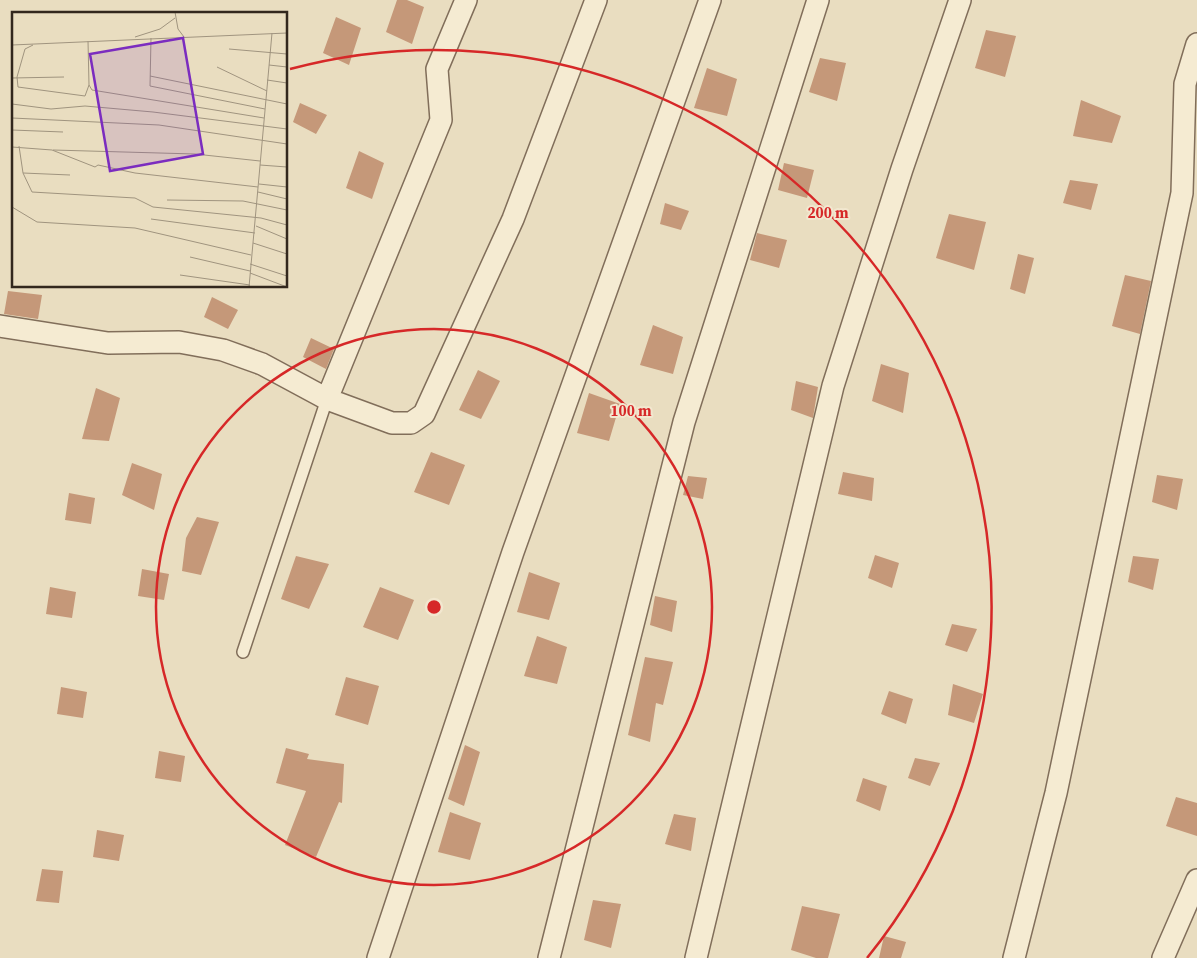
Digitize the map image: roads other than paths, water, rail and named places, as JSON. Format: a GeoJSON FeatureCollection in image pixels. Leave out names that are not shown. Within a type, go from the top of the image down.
{"type":"FeatureCollection","features":[{"type":"Feature","properties":{"kind":"street"},"geometry":{"type":"LineString","coordinates":[[327,399],[441,120],[437,69],[466,0]]}},
{"type":"Feature","properties":{"kind":"street"},"geometry":{"type":"LineString","coordinates":[[0,326],[108,343],[179,342],[223,350],[262,364],[327,399],[392,423],[411,423],[424,414],[513,219],[596,0]]}},
{"type":"Feature","properties":{"kind":"street"},"geometry":{"type":"LineString","coordinates":[[378,958],[517,543],[710,0]]}},
{"type":"Feature","properties":{"kind":"street"},"geometry":{"type":"LineString","coordinates":[[549,958],[684,422],[818,0]]}},
{"type":"Feature","properties":{"kind":"street"},"geometry":{"type":"LineString","coordinates":[[696,958],[833,386],[902,169],[960,0]]}},
{"type":"Feature","properties":{"kind":"street"},"geometry":{"type":"LineString","coordinates":[[1014,958],[1056,793],[1182,194],[1185,84],[1197,44]]}},
{"type":"Feature","properties":{"kind":"street"},"geometry":{"type":"LineString","coordinates":[[1163,958],[1197,880]]}},
{"type":"Feature","properties":{"kind":"lane"},"geometry":{"type":"LineString","coordinates":[[243,652],[327,399]]}}]}
